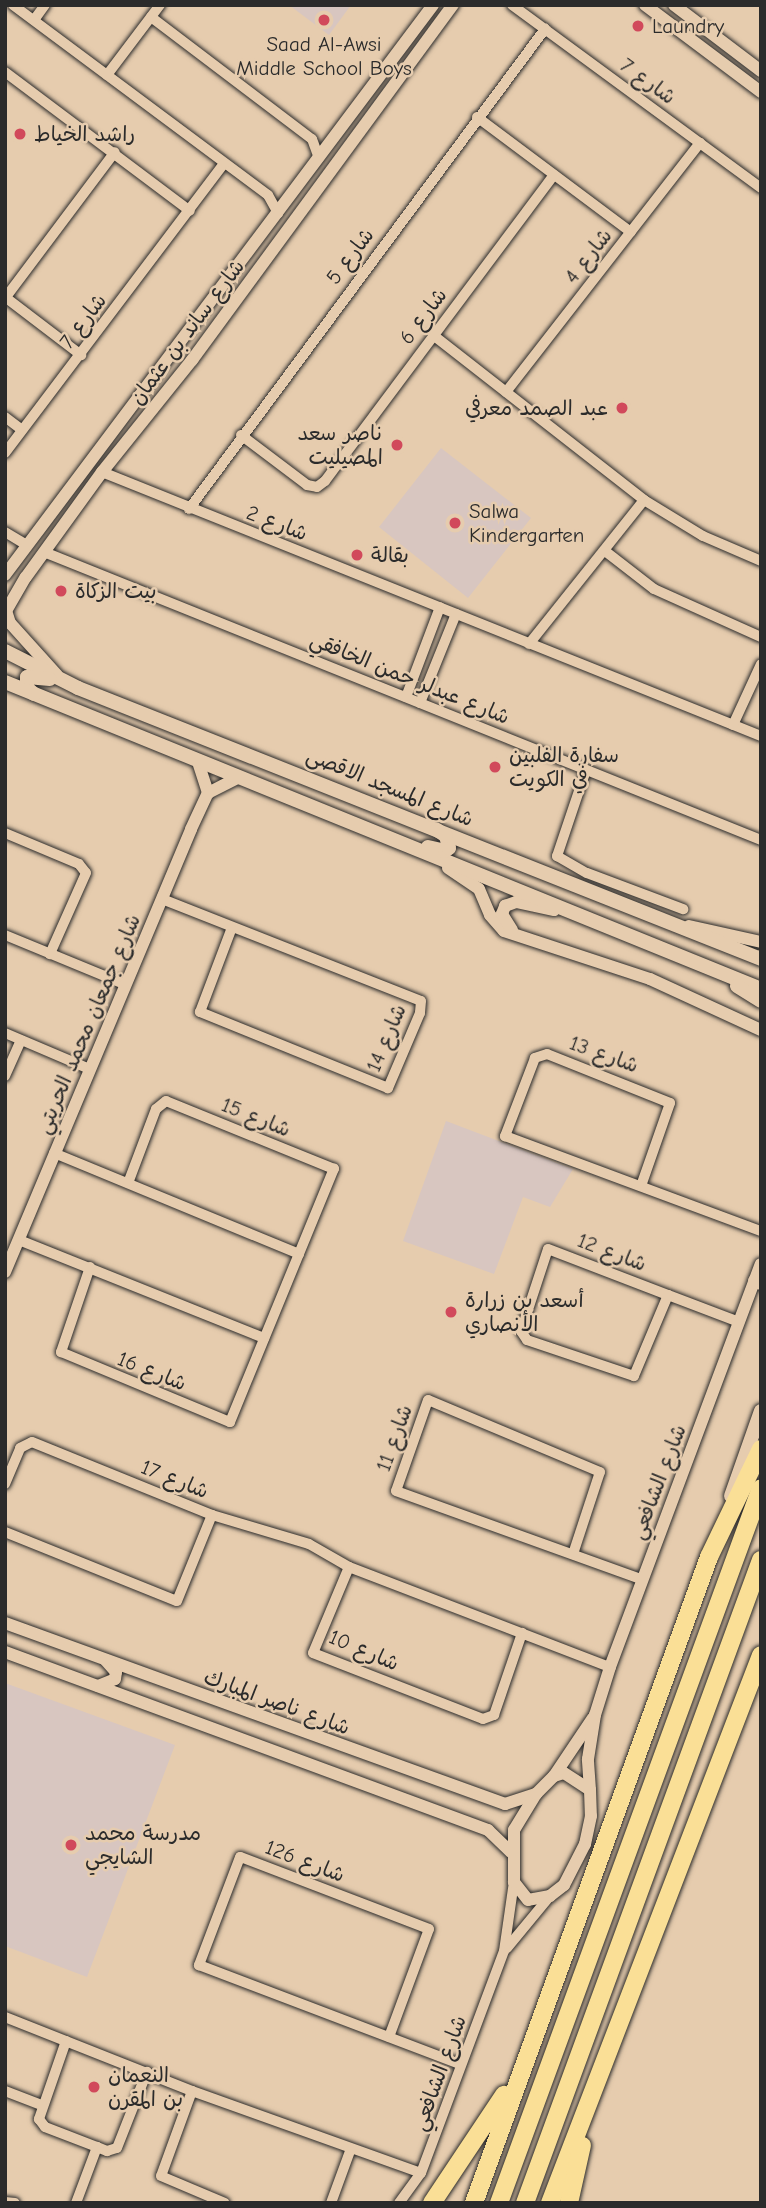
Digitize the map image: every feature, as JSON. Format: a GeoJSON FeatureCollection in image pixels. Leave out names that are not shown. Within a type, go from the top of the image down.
{"type":"FeatureCollection","features":[{"type":"Feature","properties":{"kind":"highway"},"geometry":{"type":"LineString","coordinates":[[474,2203],[519,2071],[709,1557],[761,1449]]}},
{"type":"Feature","properties":{"kind":"highway"},"geometry":{"type":"LineString","coordinates":[[499,2203],[761,1488]]}},
{"type":"Feature","properties":{"kind":"highway"},"geometry":{"type":"LineString","coordinates":[[525,2203],[761,1560]]}},
{"type":"Feature","properties":{"kind":"highway"},"geometry":{"type":"LineString","coordinates":[[550,2203],[761,1655]]}},
{"type":"Feature","properties":{"kind":"highway"},"geometry":{"type":"LineString","coordinates":[[432,2203],[519,2071]]}},
{"type":"Feature","properties":{"kind":"highway"},"geometry":{"type":"LineString","coordinates":[[569,2203],[596,2085]]}},
{"type":"Feature","properties":{"kind":"main road","name":"شارع المسجد الاقصى"},"geometry":{"type":"LineString","coordinates":[[5,651],[78,688],[433,827],[587,881],[761,959]]}},
{"type":"Feature","properties":{"kind":"main road"},"geometry":{"type":"LineString","coordinates":[[34,694],[26,683],[33,675],[78,688]]}},
{"type":"Feature","properties":{"kind":"main road"},"geometry":{"type":"LineString","coordinates":[[5,682],[563,912],[761,989]]}},
{"type":"Feature","properties":{"kind":"main road"},"geometry":{"type":"LineString","coordinates":[[346,822],[370,825],[445,851],[450,844],[433,827]]}},
{"type":"Feature","properties":{"kind":"main road"},"geometry":{"type":"LineString","coordinates":[[703,965],[761,1002]]}},
{"type":"Feature","properties":{"kind":"main road"},"geometry":{"type":"LineString","coordinates":[[709,1557],[761,1411]]}},
{"type":"Feature","properties":{"kind":"street"},"geometry":{"type":"LineString","coordinates":[[13,5],[268,195],[278,213]]}},
{"type":"Feature","properties":{"kind":"street"},"geometry":{"type":"LineString","coordinates":[[34,20],[45,5]]}},
{"type":"Feature","properties":{"kind":"street"},"geometry":{"type":"LineString","coordinates":[[107,75],[160,5]]}},
{"type":"Feature","properties":{"kind":"street","name":"شارع ساند بن عثمان"},"geometry":{"type":"LineString","coordinates":[[5,575],[179,348],[433,5]]}},
{"type":"Feature","properties":{"kind":"street","name":"شارع ساند بن عثمان"},"geometry":{"type":"LineString","coordinates":[[62,680],[19,637],[6,611],[44,552],[102,472],[192,360],[453,5]]}},
{"type":"Feature","properties":{"kind":"street","name":"شارع 7"},"geometry":{"type":"LineString","coordinates":[[512,5],[761,188]]}},
{"type":"Feature","properties":{"kind":"street"},"geometry":{"type":"LineString","coordinates":[[645,5],[761,92]]}},
{"type":"Feature","properties":{"kind":"street"},"geometry":{"type":"LineString","coordinates":[[651,5],[657,5]]}},
{"type":"Feature","properties":{"kind":"street"},"geometry":{"type":"LineString","coordinates":[[674,5],[761,71]]}},
{"type":"Feature","properties":{"kind":"street"},"geometry":{"type":"LineString","coordinates":[[151,18],[312,139],[319,158]]}},
{"type":"Feature","properties":{"kind":"street","name":"شارع 5"},"geometry":{"type":"LineString","coordinates":[[189,509],[241,435],[545,29]]}},
{"type":"Feature","properties":{"kind":"street"},"geometry":{"type":"LineString","coordinates":[[5,72],[115,152],[190,211]]}},
{"type":"Feature","properties":{"kind":"street"},"geometry":{"type":"LineString","coordinates":[[477,117],[631,232]]}},
{"type":"Feature","properties":{"kind":"street"},"geometry":{"type":"LineString","coordinates":[[312,139],[334,139]]}},
{"type":"Feature","properties":{"kind":"street","name":"شارع 4"},"geometry":{"type":"LineString","coordinates":[[506,392],[700,142]]}},
{"type":"Feature","properties":{"kind":"street"},"geometry":{"type":"LineString","coordinates":[[81,355],[5,297],[115,152]]}},
{"type":"Feature","properties":{"kind":"street","name":"شارع 7"},"geometry":{"type":"LineString","coordinates":[[5,453],[224,163]]}},
{"type":"Feature","properties":{"kind":"street","name":"شارع 6"},"geometry":{"type":"LineString","coordinates":[[241,435],[307,485],[317,487],[325,481],[554,175]]}},
{"type":"Feature","properties":{"kind":"street"},"geometry":{"type":"LineString","coordinates":[[268,195],[290,197]]}},
{"type":"Feature","properties":{"kind":"street"},"geometry":{"type":"LineString","coordinates":[[199,318],[207,330],[214,330]]}},
{"type":"Feature","properties":{"kind":"street"},"geometry":{"type":"LineString","coordinates":[[433,335],[643,500],[703,536],[761,561]]}},
{"type":"Feature","properties":{"kind":"street"},"geometry":{"type":"LineString","coordinates":[[179,348],[191,353],[192,360]]}},
{"type":"Feature","properties":{"kind":"street"},"geometry":{"type":"LineString","coordinates":[[5,417],[22,430]]}},
{"type":"Feature","properties":{"kind":"street","name":"شارع 2"},"geometry":{"type":"LineString","coordinates":[[102,472],[761,737]]}},
{"type":"Feature","properties":{"kind":"street"},"geometry":{"type":"LineString","coordinates":[[528,644],[605,551],[643,500]]}},
{"type":"Feature","properties":{"kind":"street"},"geometry":{"type":"LineString","coordinates":[[5,532],[27,545]]}},
{"type":"Feature","properties":{"kind":"street"},"geometry":{"type":"LineString","coordinates":[[605,551],[654,589],[761,637]]}},
{"type":"Feature","properties":{"kind":"street","name":"شارع عبدلر حمن الخافقي"},"geometry":{"type":"LineString","coordinates":[[44,552],[761,840]]}},
{"type":"Feature","properties":{"kind":"street"},"geometry":{"type":"LineString","coordinates":[[405,697],[440,607]]}},
{"type":"Feature","properties":{"kind":"street"},"geometry":{"type":"LineString","coordinates":[[420,703],[456,614]]}},
{"type":"Feature","properties":{"kind":"street"},"geometry":{"type":"LineString","coordinates":[[733,725],[761,664]]}},
{"type":"Feature","properties":{"kind":"street"},"geometry":{"type":"LineString","coordinates":[[198,762],[208,793],[236,779]]}},
{"type":"Feature","properties":{"kind":"street"},"geometry":{"type":"LineString","coordinates":[[586,770],[557,856],[587,881],[683,909]]}},
{"type":"Feature","properties":{"kind":"street","name":"شارع جمعان محمد الحريتي"},"geometry":{"type":"LineString","coordinates":[[5,1272],[87,1068],[208,793]]}},
{"type":"Feature","properties":{"kind":"street"},"geometry":{"type":"LineString","coordinates":[[5,833],[79,864],[86,873],[50,954]]}},
{"type":"Feature","properties":{"kind":"street"},"geometry":{"type":"LineString","coordinates":[[411,848],[470,879],[485,898],[495,924],[650,979],[761,1030]]}},
{"type":"Feature","properties":{"kind":"street","name":"شارع 14"},"geometry":{"type":"LineString","coordinates":[[162,899],[231,930],[421,1001],[420,1013],[388,1088],[200,1012],[231,930]]}},
{"type":"Feature","properties":{"kind":"street"},"geometry":{"type":"LineString","coordinates":[[518,934],[506,925],[505,906],[516,902],[563,912]]}},
{"type":"Feature","properties":{"kind":"street"},"geometry":{"type":"LineString","coordinates":[[678,924],[761,942]]}},
{"type":"Feature","properties":{"kind":"street"},"geometry":{"type":"LineString","coordinates":[[5,935],[124,984]]}},
{"type":"Feature","properties":{"kind":"street"},"geometry":{"type":"LineString","coordinates":[[5,1033],[87,1068]]}},
{"type":"Feature","properties":{"kind":"street"},"geometry":{"type":"LineString","coordinates":[[5,1076],[21,1040]]}},
{"type":"Feature","properties":{"kind":"street","name":"شارع 13"},"geometry":{"type":"LineString","coordinates":[[641,1186],[670,1103],[547,1054],[535,1058],[505,1136],[761,1231]]}},
{"type":"Feature","properties":{"kind":"street","name":"شارع 15"},"geometry":{"type":"LineString","coordinates":[[128,1183],[156,1109],[166,1101],[334,1169],[279,1302]]}},
{"type":"Feature","properties":{"kind":"street"},"geometry":{"type":"LineString","coordinates":[[54,1153],[299,1254]]}},
{"type":"Feature","properties":{"kind":"street"},"geometry":{"type":"LineString","coordinates":[[19,1240],[264,1338]]}},
{"type":"Feature","properties":{"kind":"street","name":"شارع 12"},"geometry":{"type":"LineString","coordinates":[[668,1295],[634,1376],[527,1340],[521,1331],[548,1249],[739,1322]]}},
{"type":"Feature","properties":{"kind":"street","name":"شارع الشافعي"},"geometry":{"type":"LineString","coordinates":[[504,1951],[550,1896],[564,1885],[585,1844],[591,1816],[588,1759],[595,1715],[641,1579],[739,1322],[758,1282],[761,1264]]}},
{"type":"Feature","properties":{"kind":"street","name":"شارع 16"},"geometry":{"type":"LineString","coordinates":[[90,1267],[61,1345],[66,1357],[230,1422],[279,1302]]}},
{"type":"Feature","properties":{"kind":"street","name":"شارع 11"},"geometry":{"type":"LineString","coordinates":[[573,1554],[600,1472],[428,1400],[396,1491],[641,1579]]}},
{"type":"Feature","properties":{"kind":"street","name":"شارع 17"},"geometry":{"type":"LineString","coordinates":[[5,1484],[20,1448],[32,1442],[212,1515],[177,1601],[5,1532]]}},
{"type":"Feature","properties":{"kind":"street"},"geometry":{"type":"LineString","coordinates":[[212,1515],[309,1544],[349,1567],[610,1667]]}},
{"type":"Feature","properties":{"kind":"street","name":"شارع 10"},"geometry":{"type":"LineString","coordinates":[[349,1567],[313,1653],[482,1718],[494,1715],[522,1633]]}},
{"type":"Feature","properties":{"kind":"street","name":"شارع ناصر المبارك"},"geometry":{"type":"LineString","coordinates":[[5,1623],[506,1804],[536,1794]]}},
{"type":"Feature","properties":{"kind":"street"},"geometry":{"type":"LineString","coordinates":[[5,1652],[488,1830],[511,1852],[514,1882],[528,1900],[550,1896]]}},
{"type":"Feature","properties":{"kind":"street"},"geometry":{"type":"LineString","coordinates":[[98,1686],[115,1679],[116,1672],[106,1661]]}},
{"type":"Feature","properties":{"kind":"street","name":"شارع الشافعي"},"geometry":{"type":"LineString","coordinates":[[511,1852],[514,1830],[536,1794],[554,1776],[595,1715]]}},
{"type":"Feature","properties":{"kind":"street"},"geometry":{"type":"LineString","coordinates":[[554,1776],[564,1773],[577,1778],[590,1790]]}},
{"type":"Feature","properties":{"kind":"street","name":"شارع 126"},"geometry":{"type":"LineString","coordinates":[[389,2037],[429,1929],[240,1857],[199,1965],[460,2064]]}},
{"type":"Feature","properties":{"kind":"street","name":"شارع الشافعي"},"geometry":{"type":"LineString","coordinates":[[399,2203],[421,2173],[504,1951],[514,1882]]}},
{"type":"Feature","properties":{"kind":"street"},"geometry":{"type":"LineString","coordinates":[[5,2017],[350,2151],[421,2173]]}},
{"type":"Feature","properties":{"kind":"street"},"geometry":{"type":"LineString","coordinates":[[66,2041],[41,2105],[39,2119],[45,2127],[107,2151],[117,2148],[147,2072]]}},
{"type":"Feature","properties":{"kind":"street"},"geometry":{"type":"LineString","coordinates":[[5,2091],[41,2105]]}},
{"type":"Feature","properties":{"kind":"street"},"geometry":{"type":"LineString","coordinates":[[192,2091],[161,2176],[225,2203]]}},
{"type":"Feature","properties":{"kind":"street"},"geometry":{"type":"LineString","coordinates":[[76,2203],[97,2147]]}},
{"type":"Feature","properties":{"kind":"street"},"geometry":{"type":"LineString","coordinates":[[331,2203],[350,2151]]}},
{"type":"Feature","properties":{"kind":"street"},"geometry":{"type":"LineString","coordinates":[[5,2202],[15,2203]]}},
{"type":"Feature","properties":{"kind":"shaded area","name":"Saad Al-Awsi Middle School Boys"},"geometry":{"type":"Polygon","coordinates":[[[289,5],[351,5],[329,35],[289,5]]]}},
{"type":"Feature","properties":{"kind":"shaded area","name":"Salwa Kindergarten"},"geometry":{"type":"Polygon","coordinates":[[[441,448],[531,518],[468,598],[379,527],[441,448]]]}},
{"type":"Feature","properties":{"kind":"shaded area"},"geometry":{"type":"Polygon","coordinates":[[[446,1121],[573,1169],[550,1207],[523,1197],[494,1274],[403,1241],[446,1121]]]}},
{"type":"Feature","properties":{"kind":"shaded area","name":"مدرسة محمد الشايجي"},"geometry":{"type":"Polygon","coordinates":[[[5,1683],[175,1745],[87,1977],[5,1946],[5,1683]]]}},
{"type":"Feature","properties":{"kind":"place","name":"Saad Al-Awsi Middle School Boys"},"geometry":{"type":"Point","coordinates":[324,20]}},
{"type":"Feature","properties":{"kind":"place","name":"Laundry"},"geometry":{"type":"Point","coordinates":[638,26]}},
{"type":"Feature","properties":{"kind":"place","name":"راشد الخياط"},"geometry":{"type":"Point","coordinates":[20,134]}},
{"type":"Feature","properties":{"kind":"place","name":"عبد الصمد معرفي"},"geometry":{"type":"Point","coordinates":[622,408]}},
{"type":"Feature","properties":{"kind":"place","name":"ناصر سعد المصيليت"},"geometry":{"type":"Point","coordinates":[397,445]}},
{"type":"Feature","properties":{"kind":"place","name":"Salwa Kindergarten"},"geometry":{"type":"Point","coordinates":[455,523]}},
{"type":"Feature","properties":{"kind":"place","name":"بقالة"},"geometry":{"type":"Point","coordinates":[357,555]}},
{"type":"Feature","properties":{"kind":"place","name":"بيت الزكاة"},"geometry":{"type":"Point","coordinates":[61,591]}},
{"type":"Feature","properties":{"kind":"place","name":"سفارة الفلبين في الكويت"},"geometry":{"type":"Point","coordinates":[495,767]}},
{"type":"Feature","properties":{"kind":"place","name":"أسعد بن زرارة الأنصاري"},"geometry":{"type":"Point","coordinates":[451,1312]}},
{"type":"Feature","properties":{"kind":"place","name":"مدرسة محمد الشايجي"},"geometry":{"type":"Point","coordinates":[71,1845]}},
{"type":"Feature","properties":{"kind":"place","name":"النعمان بن المقرن"},"geometry":{"type":"Point","coordinates":[94,2087]}}]}
